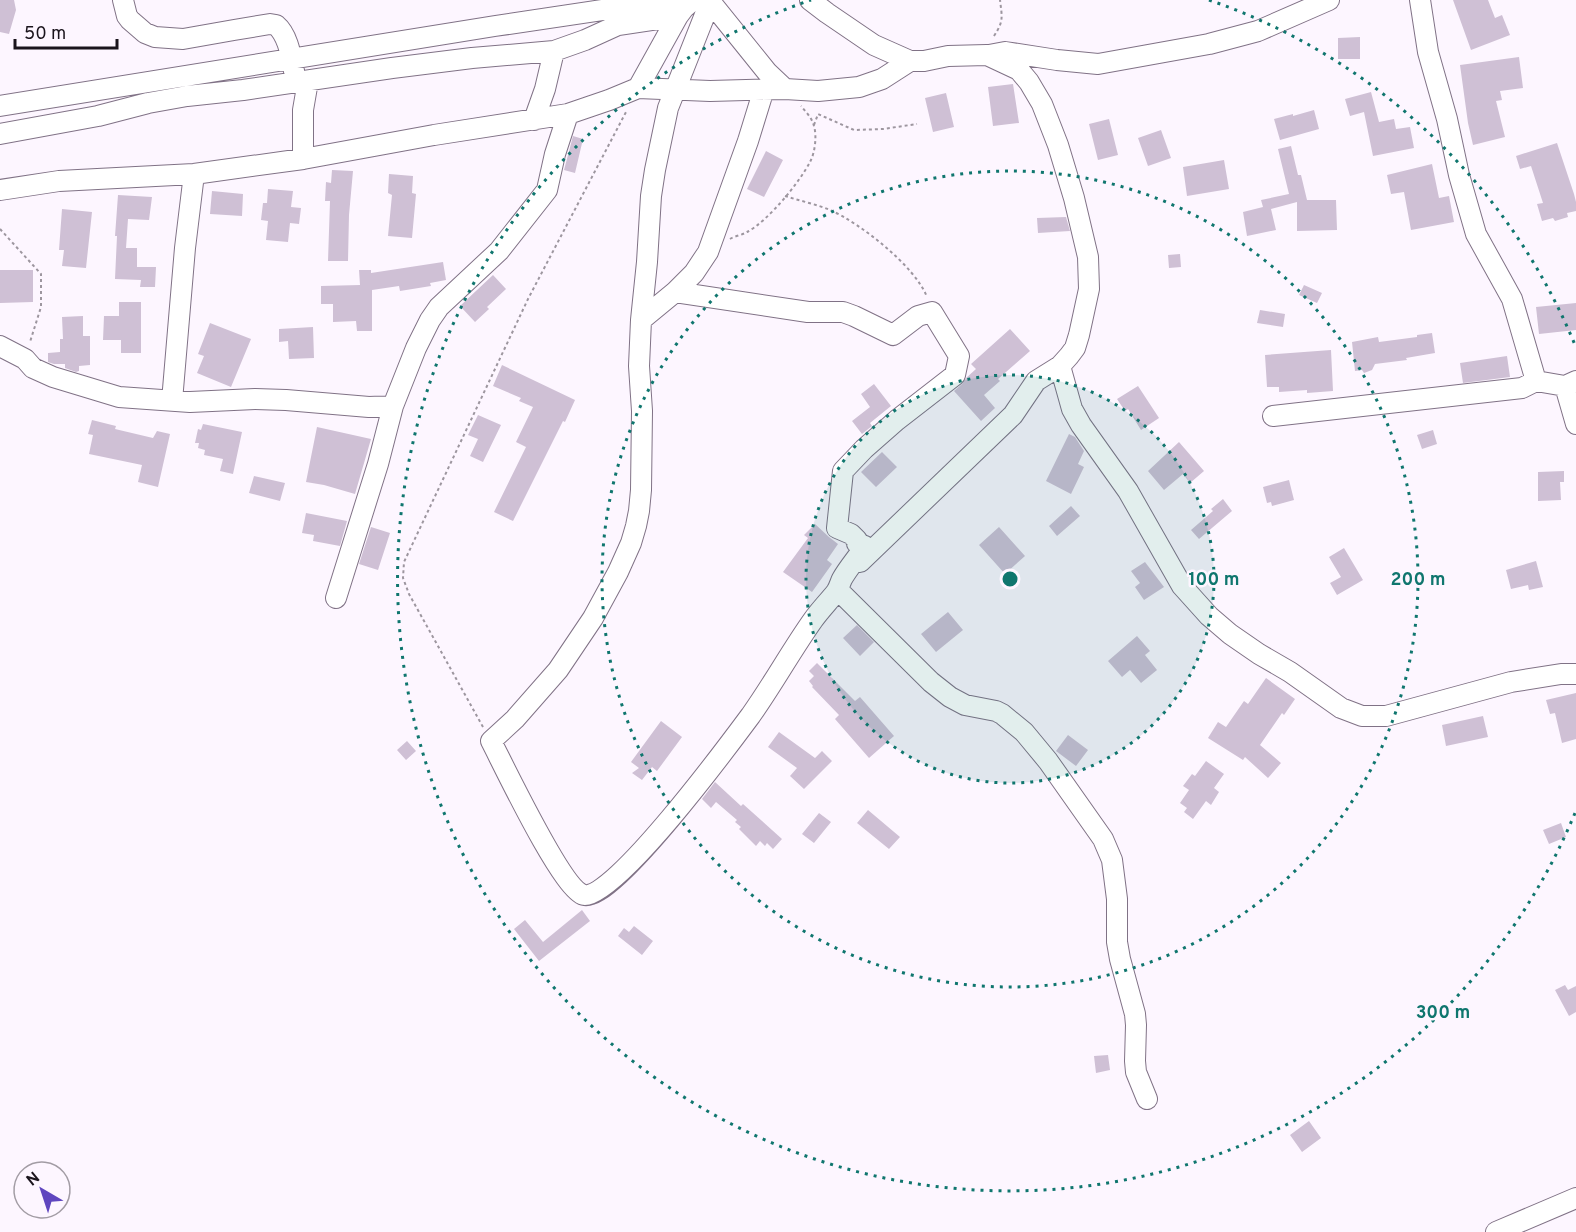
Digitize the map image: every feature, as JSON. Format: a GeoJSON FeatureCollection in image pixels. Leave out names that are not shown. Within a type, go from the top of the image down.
{"type":"FeatureCollection","features":[{"type":"Feature","properties":{"kind":"street"},"geometry":{"type":"LineString","coordinates":[[123,0],[130,20],[138,28],[154,37],[183,39],[274,24],[278,26],[302,82],[303,159]]}},
{"type":"Feature","properties":{"kind":"street"},"geometry":{"type":"LineString","coordinates":[[810,0],[874,45],[910,61],[987,56],[1005,52],[1098,64],[1209,44],[1258,31],[1329,0]]}},
{"type":"Feature","properties":{"kind":"street"},"geometry":{"type":"LineString","coordinates":[[1420,0],[1428,52],[1476,234],[1512,299],[1536,381]]}},
{"type":"Feature","properties":{"kind":"street"},"geometry":{"type":"LineString","coordinates":[[0,106],[495,26],[684,8],[704,1]]}},
{"type":"Feature","properties":{"kind":"street"},"geometry":{"type":"LineString","coordinates":[[704,1],[785,89]]}},
{"type":"Feature","properties":{"kind":"street"},"geometry":{"type":"LineString","coordinates":[[675,292],[808,312],[843,312],[893,335],[918,316],[932,312],[959,356],[955,375],[897,420],[843,471],[837,528],[851,534],[857,543],[865,546],[750,715],[668,822],[606,887],[587,896],[578,893],[564,876],[491,741],[515,719],[558,670],[593,618],[631,543],[639,511],[641,490],[642,411],[639,366],[651,196],[666,116],[704,1]]}},
{"type":"Feature","properties":{"kind":"street"},"geometry":{"type":"LineString","coordinates":[[0,134],[98,116],[164,100],[472,58],[554,51],[618,25],[673,8]]}},
{"type":"Feature","properties":{"kind":"street"},"geometry":{"type":"LineString","coordinates":[[638,88],[673,8]]}},
{"type":"Feature","properties":{"kind":"street"},"geometry":{"type":"LineString","coordinates":[[534,120],[545,89],[554,51]]}},
{"type":"Feature","properties":{"kind":"street"},"geometry":{"type":"LineString","coordinates":[[839,585],[1013,415],[1035,381],[1060,366],[1075,348],[1089,289],[1088,257],[1074,198],[1058,145],[1042,104],[1029,82],[1019,70],[987,56]]}},
{"type":"Feature","properties":{"kind":"street"},"geometry":{"type":"LineString","coordinates":[[0,190],[59,181],[194,174],[303,159],[568,114],[638,88],[818,91],[859,87],[882,79],[910,61]]}},
{"type":"Feature","properties":{"kind":"street"},"geometry":{"type":"LineString","coordinates":[[641,320],[675,292],[701,264],[711,243],[748,141],[764,89]]}},
{"type":"Feature","properties":{"kind":"street"},"geometry":{"type":"LineString","coordinates":[[336,597],[378,464],[393,406],[416,348],[439,307],[499,251],[547,190],[555,154],[568,114]]}},
{"type":"Feature","properties":{"kind":"street"},"geometry":{"type":"LineString","coordinates":[[172,401],[185,248],[194,174]]}},
{"type":"Feature","properties":{"kind":"street"},"geometry":{"type":"LineString","coordinates":[[0,345],[25,359],[33,368],[53,377],[119,397],[190,402],[255,399],[369,407],[393,406]]}},
{"type":"Feature","properties":{"kind":"street"},"geometry":{"type":"LineString","coordinates":[[1060,366],[1072,409],[1128,491],[1182,586],[1209,616],[1230,634],[1341,708],[1362,716],[1386,716],[1511,682],[1561,674],[1576,674]]}},
{"type":"Feature","properties":{"kind":"street"},"geometry":{"type":"LineString","coordinates":[[1273,416],[1522,388],[1536,381],[1571,384],[1576,424]]}},
{"type":"Feature","properties":{"kind":"street"},"geometry":{"type":"LineString","coordinates":[[839,585],[931,682],[965,705],[1002,714],[1024,732],[1048,761],[1103,839],[1112,860],[1117,899],[1117,942],[1135,1014],[1136,1072],[1147,1099]]}},
{"type":"Feature","properties":{"kind":"street"},"geometry":{"type":"LineString","coordinates":[[1496,1232],[1576,1198]]}},
{"type":"Feature","properties":{"kind":"path"},"geometry":{"type":"LineString","coordinates":[[987,56],[1003,19],[1000,0]]}},
{"type":"Feature","properties":{"kind":"path"},"geometry":{"type":"LineString","coordinates":[[491,741],[409,594],[403,578],[404,562],[528,299],[638,88]]}},
{"type":"Feature","properties":{"kind":"path"},"geometry":{"type":"LineString","coordinates":[[785,89],[814,125]]}},
{"type":"Feature","properties":{"kind":"path"},"geometry":{"type":"LineString","coordinates":[[711,243],[748,231],[761,222],[785,196],[811,161],[815,143],[814,125],[818,114],[854,130],[917,124]]}},
{"type":"Feature","properties":{"kind":"path"},"geometry":{"type":"LineString","coordinates":[[785,196],[829,210],[866,232],[913,275],[928,300]]}},
{"type":"Feature","properties":{"kind":"path"},"geometry":{"type":"LineString","coordinates":[[0,229],[41,274],[41,307],[25,359]]}},
{"type":"Feature","properties":{"kind":"building"},"geometry":{"type":"Polygon","coordinates":[[[0,0],[14,0],[16,10],[9,34],[0,32],[0,0]]]}},
{"type":"Feature","properties":{"kind":"building"},"geometry":{"type":"Polygon","coordinates":[[[1453,0],[1488,0],[1495,18],[1502,15],[1510,35],[1471,50],[1453,0]]]}},
{"type":"Feature","properties":{"kind":"building"},"geometry":{"type":"Polygon","coordinates":[[[1360,37],[1360,59],[1338,59],[1338,38],[1360,37]]]}},
{"type":"Feature","properties":{"kind":"building"},"geometry":{"type":"Polygon","coordinates":[[[1519,57],[1523,88],[1500,91],[1502,100],[1496,101],[1505,137],[1473,145],[1460,65],[1519,57]]]}},
{"type":"Feature","properties":{"kind":"building"},"geometry":{"type":"Polygon","coordinates":[[[1013,84],[1019,123],[993,126],[988,87],[1013,84]]]}},
{"type":"Feature","properties":{"kind":"building"},"geometry":{"type":"Polygon","coordinates":[[[1371,92],[1379,122],[1394,119],[1396,129],[1410,127],[1414,148],[1373,156],[1364,112],[1350,116],[1345,99],[1371,92]]]}},
{"type":"Feature","properties":{"kind":"building"},"geometry":{"type":"Polygon","coordinates":[[[946,93],[954,127],[933,132],[925,98],[946,93]]]}},
{"type":"Feature","properties":{"kind":"building"},"geometry":{"type":"Polygon","coordinates":[[[1314,110],[1319,129],[1280,140],[1274,119],[1314,110]]]}},
{"type":"Feature","properties":{"kind":"building"},"geometry":{"type":"Polygon","coordinates":[[[1109,119],[1118,155],[1098,160],[1089,124],[1109,119]]]}},
{"type":"Feature","properties":{"kind":"building"},"geometry":{"type":"Polygon","coordinates":[[[1161,130],[1171,158],[1148,166],[1138,138],[1161,130]]]}},
{"type":"Feature","properties":{"kind":"building"},"geometry":{"type":"Polygon","coordinates":[[[573,136],[583,139],[575,173],[564,170],[573,136]]]}},
{"type":"Feature","properties":{"kind":"building"},"geometry":{"type":"Polygon","coordinates":[[[1557,143],[1574,194],[1576,211],[1567,213],[1568,217],[1555,221],[1553,218],[1542,221],[1537,204],[1543,203],[1531,166],[1520,169],[1516,156],[1557,143]]]}},
{"type":"Feature","properties":{"kind":"building"},"geometry":{"type":"Polygon","coordinates":[[[1291,146],[1307,200],[1336,200],[1337,230],[1297,231],[1297,202],[1271,209],[1276,230],[1247,236],[1243,212],[1263,207],[1261,200],[1289,194],[1278,149],[1291,146]]]}},
{"type":"Feature","properties":{"kind":"building"},"geometry":{"type":"Polygon","coordinates":[[[766,151],[783,160],[764,197],[747,189],[766,151]]]}},
{"type":"Feature","properties":{"kind":"building"},"geometry":{"type":"Polygon","coordinates":[[[1224,160],[1229,189],[1187,196],[1183,167],[1224,160]]]}},
{"type":"Feature","properties":{"kind":"building"},"geometry":{"type":"Polygon","coordinates":[[[1432,164],[1439,198],[1449,196],[1454,222],[1411,230],[1404,192],[1391,194],[1387,175],[1432,164]]]}},
{"type":"Feature","properties":{"kind":"building"},"geometry":{"type":"Polygon","coordinates":[[[332,170],[353,171],[348,261],[328,261],[330,201],[325,201],[326,182],[331,183],[332,170]]]}},
{"type":"Feature","properties":{"kind":"building"},"geometry":{"type":"Polygon","coordinates":[[[389,174],[413,176],[412,193],[416,194],[412,238],[388,236],[392,195],[388,193],[389,174]]]}},
{"type":"Feature","properties":{"kind":"building"},"geometry":{"type":"Polygon","coordinates":[[[268,189],[293,191],[291,207],[301,208],[299,224],[290,223],[288,242],[266,240],[268,221],[261,220],[263,203],[267,203],[268,189]]]}},
{"type":"Feature","properties":{"kind":"building"},"geometry":{"type":"Polygon","coordinates":[[[212,191],[243,194],[242,216],[210,214],[212,191]]]}},
{"type":"Feature","properties":{"kind":"building"},"geometry":{"type":"Polygon","coordinates":[[[118,195],[152,197],[149,220],[128,219],[126,248],[137,248],[137,267],[156,267],[155,287],[140,287],[141,280],[115,279],[118,195]]]}},
{"type":"Feature","properties":{"kind":"building"},"geometry":{"type":"Polygon","coordinates":[[[62,209],[92,212],[86,268],[62,266],[64,250],[59,250],[62,209]]]}},
{"type":"Feature","properties":{"kind":"building"},"geometry":{"type":"Polygon","coordinates":[[[1066,217],[1070,231],[1038,233],[1037,218],[1066,217]]]}},
{"type":"Feature","properties":{"kind":"building"},"geometry":{"type":"Polygon","coordinates":[[[1180,254],[1181,267],[1169,268],[1168,255],[1180,254]]]}},
{"type":"Feature","properties":{"kind":"building"},"geometry":{"type":"Polygon","coordinates":[[[443,262],[446,280],[430,283],[431,286],[400,291],[399,286],[372,290],[372,331],[357,331],[356,321],[333,322],[333,304],[321,304],[321,286],[360,285],[359,270],[371,270],[371,273],[443,262]]]}},
{"type":"Feature","properties":{"kind":"building"},"geometry":{"type":"Polygon","coordinates":[[[0,270],[33,270],[33,302],[0,303],[0,270]]]}},
{"type":"Feature","properties":{"kind":"building"},"geometry":{"type":"Polygon","coordinates":[[[493,275],[506,289],[475,322],[460,306],[493,275]]]}},
{"type":"Feature","properties":{"kind":"building"},"geometry":{"type":"Polygon","coordinates":[[[1304,285],[1322,293],[1317,303],[1299,295],[1304,285]]]}},
{"type":"Feature","properties":{"kind":"building"},"geometry":{"type":"Polygon","coordinates":[[[119,302],[141,302],[141,353],[121,353],[121,340],[103,340],[104,316],[119,316],[119,302]]]}},
{"type":"Feature","properties":{"kind":"building"},"geometry":{"type":"Polygon","coordinates":[[[1576,303],[1576,330],[1539,334],[1536,307],[1576,303]]]}},
{"type":"Feature","properties":{"kind":"building"},"geometry":{"type":"Polygon","coordinates":[[[1260,310],[1285,314],[1283,327],[1257,323],[1260,310]]]}},
{"type":"Feature","properties":{"kind":"building"},"geometry":{"type":"Polygon","coordinates":[[[83,316],[83,336],[90,336],[90,365],[79,366],[79,371],[76,372],[65,368],[65,364],[48,362],[48,353],[60,352],[60,339],[63,339],[62,317],[83,316]]]}},
{"type":"Feature","properties":{"kind":"building"},"geometry":{"type":"Polygon","coordinates":[[[210,323],[251,339],[231,387],[197,373],[204,356],[198,354],[210,323]]]}},
{"type":"Feature","properties":{"kind":"building"},"geometry":{"type":"Polygon","coordinates":[[[313,327],[314,358],[289,359],[288,341],[279,342],[279,329],[313,327]]]}},
{"type":"Feature","properties":{"kind":"building"},"geometry":{"type":"Polygon","coordinates":[[[1010,329],[1030,351],[998,379],[1000,381],[984,395],[995,408],[981,421],[954,391],[976,369],[971,364],[1010,329]]]}},
{"type":"Feature","properties":{"kind":"building"},"geometry":{"type":"Polygon","coordinates":[[[1432,333],[1435,353],[1406,358],[1407,360],[1375,364],[1372,370],[1364,373],[1362,370],[1355,371],[1352,342],[1378,337],[1379,342],[1432,333]]]}},
{"type":"Feature","properties":{"kind":"building"},"geometry":{"type":"Polygon","coordinates":[[[1331,350],[1333,391],[1279,392],[1279,387],[1267,387],[1265,355],[1331,350]]]}},
{"type":"Feature","properties":{"kind":"building"},"geometry":{"type":"Polygon","coordinates":[[[1507,356],[1510,377],[1463,383],[1460,363],[1507,356]]]}},
{"type":"Feature","properties":{"kind":"building"},"geometry":{"type":"Polygon","coordinates":[[[502,365],[575,400],[513,521],[494,512],[526,447],[516,442],[533,407],[519,401],[521,398],[493,386],[502,365]]]}},
{"type":"Feature","properties":{"kind":"building"},"geometry":{"type":"Polygon","coordinates":[[[874,384],[891,406],[870,423],[872,426],[862,434],[852,421],[870,407],[861,394],[874,384]]]}},
{"type":"Feature","properties":{"kind":"building"},"geometry":{"type":"Polygon","coordinates":[[[1138,386],[1159,418],[1141,430],[1128,409],[1125,411],[1117,399],[1138,386]]]}},
{"type":"Feature","properties":{"kind":"building"},"geometry":{"type":"Polygon","coordinates":[[[478,415],[501,425],[483,462],[470,456],[478,439],[468,435],[478,415]]]}},
{"type":"Feature","properties":{"kind":"building"},"geometry":{"type":"Polygon","coordinates":[[[92,420],[116,426],[115,429],[153,438],[157,431],[170,434],[158,487],[138,482],[142,465],[89,454],[93,435],[88,434],[92,420]]]}},
{"type":"Feature","properties":{"kind":"building"},"geometry":{"type":"Polygon","coordinates":[[[203,424],[242,432],[233,474],[220,471],[223,459],[204,455],[205,450],[198,448],[199,443],[195,443],[198,429],[201,430],[203,424]]]}},
{"type":"Feature","properties":{"kind":"building"},"geometry":{"type":"Polygon","coordinates":[[[317,427],[371,439],[355,494],[306,482],[317,427]]]}},
{"type":"Feature","properties":{"kind":"building"},"geometry":{"type":"Polygon","coordinates":[[[1433,430],[1437,444],[1422,449],[1417,435],[1433,430]]]}},
{"type":"Feature","properties":{"kind":"building"},"geometry":{"type":"Polygon","coordinates":[[[1069,434],[1075,437],[1084,451],[1078,464],[1084,467],[1071,494],[1046,481],[1069,434]]]}},
{"type":"Feature","properties":{"kind":"building"},"geometry":{"type":"Polygon","coordinates":[[[1179,442],[1204,471],[1190,483],[1183,474],[1164,490],[1148,471],[1179,442]]]}},
{"type":"Feature","properties":{"kind":"building"},"geometry":{"type":"Polygon","coordinates":[[[882,452],[897,467],[876,487],[861,472],[882,452]]]}},
{"type":"Feature","properties":{"kind":"building"},"geometry":{"type":"Polygon","coordinates":[[[1564,471],[1564,482],[1560,482],[1561,500],[1538,501],[1538,472],[1564,471]]]}},
{"type":"Feature","properties":{"kind":"building"},"geometry":{"type":"Polygon","coordinates":[[[254,476],[285,483],[280,501],[249,493],[254,476]]]}},
{"type":"Feature","properties":{"kind":"building"},"geometry":{"type":"Polygon","coordinates":[[[1289,480],[1294,500],[1272,506],[1271,502],[1267,503],[1263,487],[1289,480]]]}},
{"type":"Feature","properties":{"kind":"building"},"geometry":{"type":"Polygon","coordinates":[[[1223,499],[1232,511],[1199,539],[1191,530],[1223,499]]]}},
{"type":"Feature","properties":{"kind":"building"},"geometry":{"type":"Polygon","coordinates":[[[1071,506],[1080,516],[1057,536],[1049,526],[1071,506]]]}},
{"type":"Feature","properties":{"kind":"building"},"geometry":{"type":"Polygon","coordinates":[[[306,513],[347,521],[340,546],[313,541],[314,535],[302,533],[306,513]]]}},
{"type":"Feature","properties":{"kind":"building"},"geometry":{"type":"Polygon","coordinates":[[[815,524],[838,544],[827,560],[832,564],[812,592],[783,572],[808,538],[804,535],[815,524]]]}},
{"type":"Feature","properties":{"kind":"building"},"geometry":{"type":"Polygon","coordinates":[[[371,527],[390,533],[378,570],[359,564],[371,527]]]}},
{"type":"Feature","properties":{"kind":"building"},"geometry":{"type":"Polygon","coordinates":[[[999,527],[1025,556],[1005,574],[979,545],[999,527]]]}},
{"type":"Feature","properties":{"kind":"building"},"geometry":{"type":"Polygon","coordinates":[[[1344,548],[1363,580],[1337,595],[1330,583],[1341,577],[1329,557],[1344,548]]]}},
{"type":"Feature","properties":{"kind":"building"},"geometry":{"type":"Polygon","coordinates":[[[1536,561],[1543,587],[1529,590],[1528,585],[1511,589],[1506,570],[1536,561]]]}},
{"type":"Feature","properties":{"kind":"building"},"geometry":{"type":"Polygon","coordinates":[[[1145,562],[1164,587],[1144,600],[1135,587],[1140,583],[1131,571],[1145,562]]]}},
{"type":"Feature","properties":{"kind":"building"},"geometry":{"type":"Polygon","coordinates":[[[948,612],[963,630],[936,652],[921,634],[948,612]]]}},
{"type":"Feature","properties":{"kind":"building"},"geometry":{"type":"Polygon","coordinates":[[[857,625],[874,642],[860,656],[843,638],[857,625]]]}},
{"type":"Feature","properties":{"kind":"building"},"geometry":{"type":"Polygon","coordinates":[[[1137,636],[1150,651],[1145,655],[1157,670],[1141,683],[1130,670],[1122,677],[1108,661],[1137,636]]]}},
{"type":"Feature","properties":{"kind":"building"},"geometry":{"type":"Polygon","coordinates":[[[817,663],[855,701],[860,697],[894,736],[869,758],[835,719],[839,715],[812,687],[809,681],[814,676],[809,671],[817,663]]]}},
{"type":"Feature","properties":{"kind":"building"},"geometry":{"type":"Polygon","coordinates":[[[1266,678],[1295,699],[1284,715],[1282,713],[1260,745],[1281,763],[1268,778],[1245,757],[1243,760],[1208,738],[1218,722],[1226,727],[1244,701],[1248,704],[1266,678]]]}},
{"type":"Feature","properties":{"kind":"building"},"geometry":{"type":"Polygon","coordinates":[[[1576,693],[1576,739],[1562,743],[1555,713],[1550,714],[1546,700],[1576,693]]]}},
{"type":"Feature","properties":{"kind":"building"},"geometry":{"type":"Polygon","coordinates":[[[1483,716],[1488,737],[1446,746],[1442,725],[1483,716]]]}},
{"type":"Feature","properties":{"kind":"building"},"geometry":{"type":"Polygon","coordinates":[[[661,721],[682,737],[657,771],[652,767],[642,780],[632,773],[639,768],[631,762],[661,721]]]}},
{"type":"Feature","properties":{"kind":"building"},"geometry":{"type":"Polygon","coordinates":[[[779,732],[815,758],[822,751],[832,761],[804,789],[790,776],[797,768],[768,747],[779,732]]]}},
{"type":"Feature","properties":{"kind":"building"},"geometry":{"type":"Polygon","coordinates":[[[1068,735],[1088,750],[1076,766],[1056,751],[1068,735]]]}},
{"type":"Feature","properties":{"kind":"building"},"geometry":{"type":"Polygon","coordinates":[[[407,741],[416,751],[406,760],[397,750],[407,741]]]}},
{"type":"Feature","properties":{"kind":"building"},"geometry":{"type":"Polygon","coordinates":[[[1206,761],[1224,774],[1214,788],[1219,792],[1211,805],[1206,801],[1193,819],[1184,812],[1187,808],[1180,803],[1189,790],[1183,786],[1192,774],[1195,776],[1206,761]]]}},
{"type":"Feature","properties":{"kind":"building"},"geometry":{"type":"Polygon","coordinates":[[[715,782],[782,839],[773,849],[767,843],[765,846],[760,841],[756,846],[739,829],[741,827],[735,822],[737,820],[716,802],[711,808],[702,799],[715,782]]]}},
{"type":"Feature","properties":{"kind":"building"},"geometry":{"type":"Polygon","coordinates":[[[868,810],[900,837],[889,849],[857,823],[868,810]]]}},
{"type":"Feature","properties":{"kind":"building"},"geometry":{"type":"Polygon","coordinates":[[[819,813],[831,822],[814,843],[802,834],[819,813]]]}},
{"type":"Feature","properties":{"kind":"building"},"geometry":{"type":"Polygon","coordinates":[[[1561,823],[1566,837],[1549,844],[1543,830],[1561,823]]]}},
{"type":"Feature","properties":{"kind":"building"},"geometry":{"type":"Polygon","coordinates":[[[582,910],[590,921],[539,961],[514,929],[525,920],[543,942],[582,910]]]}},
{"type":"Feature","properties":{"kind":"building"},"geometry":{"type":"Polygon","coordinates":[[[634,926],[653,941],[642,955],[618,936],[624,928],[629,932],[634,926]]]}},
{"type":"Feature","properties":{"kind":"building"},"geometry":{"type":"Polygon","coordinates":[[[1565,985],[1568,990],[1576,986],[1576,1012],[1569,1016],[1555,990],[1565,985]]]}},
{"type":"Feature","properties":{"kind":"building"},"geometry":{"type":"Polygon","coordinates":[[[1108,1055],[1110,1070],[1096,1073],[1094,1056],[1108,1055]]]}},
{"type":"Feature","properties":{"kind":"building"},"geometry":{"type":"Polygon","coordinates":[[[1309,1121],[1321,1138],[1302,1152],[1290,1135],[1309,1121]]]}}]}
